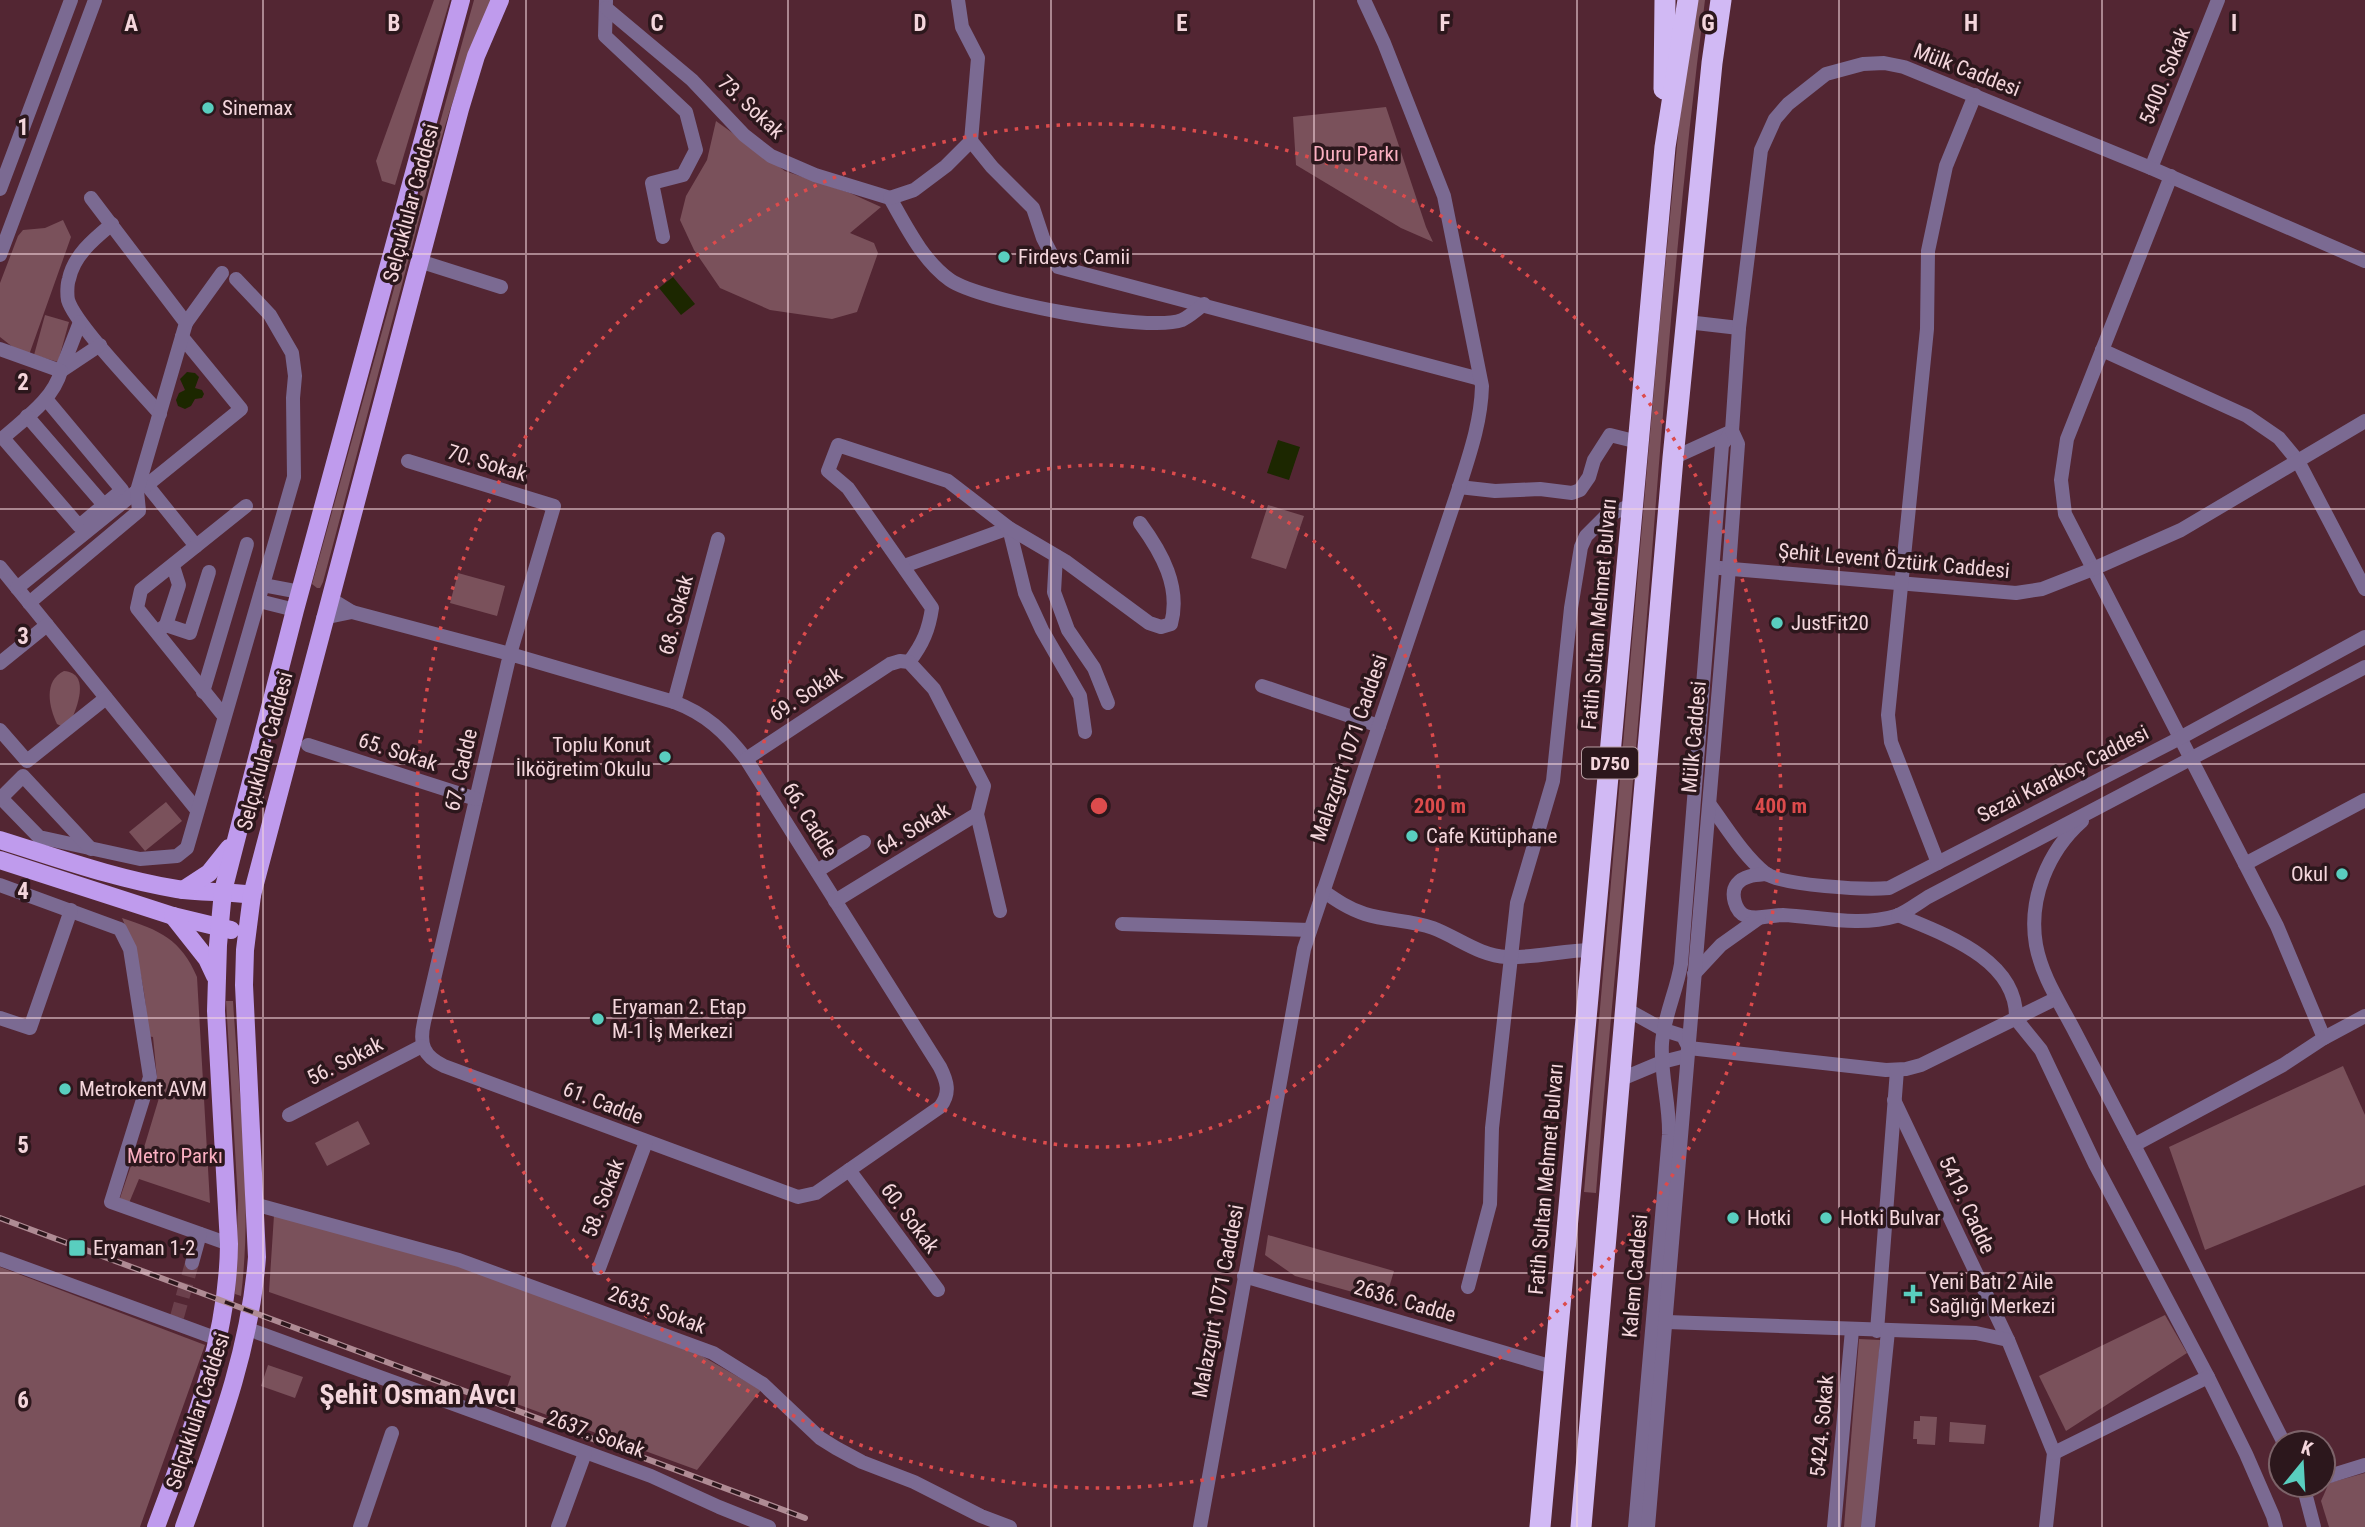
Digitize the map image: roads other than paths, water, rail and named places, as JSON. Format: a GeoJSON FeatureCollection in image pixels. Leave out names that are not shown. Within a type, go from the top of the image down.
{"type":"FeatureCollection","features":[{"type":"Feature","properties":{"kind":"highway"},"geometry":{"type":"LineString","coordinates":[[1665,0],[1665,147]]}},
{"type":"Feature","properties":{"kind":"highway","name":"Fatih Sultan Mehmet Bulvarı"},"geometry":{"type":"LineString","coordinates":[[1540,1527],[1665,147],[1688,0]]}},
{"type":"Feature","properties":{"kind":"highway","name":"D750"},"geometry":{"type":"LineString","coordinates":[[1581,1527],[1673,458],[1712,63],[1721,0]]}},
{"type":"Feature","properties":{"kind":"main road","name":"Selçuklular Caddesi"},"geometry":{"type":"LineString","coordinates":[[159,1518],[194,1424],[218,1339],[229,1279],[216,1011],[223,891],[299,592],[461,0]]}},
{"type":"Feature","properties":{"kind":"main road","name":"Selçuklular Caddesi"},"geometry":{"type":"LineString","coordinates":[[189,1524],[231,1396],[254,1294],[257,1257],[244,985],[246,932],[252,895],[323,618],[467,84],[500,0]]}},
{"type":"Feature","properties":{"kind":"main road"},"geometry":{"type":"LineString","coordinates":[[299,592],[315,592],[329,598]]}},
{"type":"Feature","properties":{"kind":"main road"},"geometry":{"type":"LineString","coordinates":[[295,610],[323,618]]}},
{"type":"Feature","properties":{"kind":"main road"},"geometry":{"type":"LineString","coordinates":[[183,890],[209,873],[235,839]]}},
{"type":"Feature","properties":{"kind":"main road"},"geometry":{"type":"LineString","coordinates":[[0,840],[115,876],[183,890],[252,895]]}},
{"type":"Feature","properties":{"kind":"main road"},"geometry":{"type":"LineString","coordinates":[[0,860],[173,916],[246,932]]}},
{"type":"Feature","properties":{"kind":"main road"},"geometry":{"type":"LineString","coordinates":[[173,916],[207,959],[217,979]]}},
{"type":"Feature","properties":{"kind":"main road"},"geometry":{"type":"LineString","coordinates":[[159,1518],[189,1524]]}},
{"type":"Feature","properties":{"kind":"street"},"geometry":{"type":"LineString","coordinates":[[0,189],[71,0]]}},
{"type":"Feature","properties":{"kind":"street"},"geometry":{"type":"LineString","coordinates":[[0,255],[95,0]]}},
{"type":"Feature","properties":{"kind":"street"},"geometry":{"type":"LineString","coordinates":[[958,0],[962,27],[978,58],[971,141],[946,166],[915,190],[890,198],[931,261],[957,284],[1006,299],[1092,318],[1127,323],[1180,321],[1204,304]]}},
{"type":"Feature","properties":{"kind":"street","name":"Malazgirt 1071 Caddesi"},"geometry":{"type":"LineString","coordinates":[[1200,1527],[1301,965],[1310,930],[1459,487],[1479,425],[1482,405],[1480,379],[1444,196],[1384,43],[1364,0]]}},
{"type":"Feature","properties":{"kind":"street","name":"5400. Sokak"},"geometry":{"type":"LineString","coordinates":[[2151,167],[2218,0]]}},
{"type":"Feature","properties":{"kind":"street"},"geometry":{"type":"LineString","coordinates":[[606,4],[605,36],[686,112],[696,150],[683,175],[652,183],[663,237]]}},
{"type":"Feature","properties":{"kind":"street","name":"73. Sokak"},"geometry":{"type":"LineString","coordinates":[[606,4],[692,80],[744,135],[771,156],[815,175],[890,198]]}},
{"type":"Feature","properties":{"kind":"street","name":"Mülk Caddesi"},"geometry":{"type":"LineString","coordinates":[[1689,1048],[1738,444],[1732,431],[1740,328],[1761,150],[1775,118],[1788,104],[1826,74],[1863,64],[1884,63],[1975,95],[2151,167],[2365,261]]}},
{"type":"Feature","properties":{"kind":"street"},"geometry":{"type":"LineString","coordinates":[[42,78],[63,85]]}},
{"type":"Feature","properties":{"kind":"street"},"geometry":{"type":"LineString","coordinates":[[1938,863],[1891,742],[1888,715],[1927,329],[1928,251],[1946,166],[1975,95]]}},
{"type":"Feature","properties":{"kind":"street"},"geometry":{"type":"LineString","coordinates":[[971,141],[992,167],[1033,208],[1043,238],[1058,267],[1480,379]]}},
{"type":"Feature","properties":{"kind":"street"},"geometry":{"type":"LineString","coordinates":[[2171,176],[2067,439],[2061,480],[2065,514],[2277,926],[2324,1038]]}},
{"type":"Feature","properties":{"kind":"street"},"geometry":{"type":"LineString","coordinates":[[17,588],[142,484],[241,409],[91,198]]}},
{"type":"Feature","properties":{"kind":"street"},"geometry":{"type":"LineString","coordinates":[[112,224],[90,243],[76,262],[68,279],[68,300],[80,322],[160,414]]}},
{"type":"Feature","properties":{"kind":"street"},"geometry":{"type":"LineString","coordinates":[[419,261],[501,287]]}},
{"type":"Feature","properties":{"kind":"street"},"geometry":{"type":"LineString","coordinates":[[29,603],[139,511],[142,484],[184,330],[229,276],[270,315],[292,353],[295,376],[294,477],[187,848],[177,856],[140,859],[91,849],[38,837],[0,799],[23,776],[91,849]]}},
{"type":"Feature","properties":{"kind":"street"},"geometry":{"type":"LineString","coordinates":[[46,399],[122,490],[79,526],[3,438],[46,399],[58,381],[80,322]]}},
{"type":"Feature","properties":{"kind":"street"},"geometry":{"type":"LineString","coordinates":[[1687,322],[1740,328]]}},
{"type":"Feature","properties":{"kind":"street"},"geometry":{"type":"LineString","coordinates":[[61,371],[100,345]]}},
{"type":"Feature","properties":{"kind":"street"},"geometry":{"type":"LineString","coordinates":[[0,349],[61,371]]}},
{"type":"Feature","properties":{"kind":"street"},"geometry":{"type":"LineString","coordinates":[[2102,351],[2247,415],[2279,438],[2298,461],[2365,589]]}},
{"type":"Feature","properties":{"kind":"street"},"geometry":{"type":"LineString","coordinates":[[27,416],[104,505]]}},
{"type":"Feature","properties":{"kind":"street","name":"Şehit Levent Öztürk Caddesi"},"geometry":{"type":"LineString","coordinates":[[1713,567],[2016,593],[2042,589],[2180,530],[2365,421]]}},
{"type":"Feature","properties":{"kind":"street"},"geometry":{"type":"LineString","coordinates":[[1673,458],[1732,431]]}},
{"type":"Feature","properties":{"kind":"street","name":"Mülk Caddesi"},"geometry":{"type":"LineString","coordinates":[[1664,1030],[1681,964],[1722,445],[1732,431]]}},
{"type":"Feature","properties":{"kind":"street"},"geometry":{"type":"LineString","coordinates":[[1459,487],[1495,491],[1540,489],[1572,494],[1580,490],[1610,435],[1638,442]]}},
{"type":"Feature","properties":{"kind":"street"},"geometry":{"type":"LineString","coordinates":[[1000,911],[977,814],[984,786],[934,688],[909,662],[920,648],[929,628],[932,608],[848,488],[828,471],[838,445],[947,481],[1009,528],[1056,556],[1149,624],[1161,627],[1171,624],[1175,594],[1167,568],[1154,542],[1140,523]]}},
{"type":"Feature","properties":{"kind":"street","name":"70. Sokak"},"geometry":{"type":"LineString","coordinates":[[408,461],[554,506]]}},
{"type":"Feature","properties":{"kind":"street"},"geometry":{"type":"LineString","coordinates":[[142,484],[196,546]]}},
{"type":"Feature","properties":{"kind":"street"},"geometry":{"type":"LineString","coordinates":[[1468,1287],[1490,1204],[1492,1128],[1517,903],[1553,781],[1581,547],[1587,536],[1606,516],[1634,504]]}},
{"type":"Feature","properties":{"kind":"street"},"geometry":{"type":"LineString","coordinates":[[224,716],[203,691],[161,629],[137,608],[137,599],[141,590],[246,506]]}},
{"type":"Feature","properties":{"kind":"street","name":"67. Cadde"},"geometry":{"type":"LineString","coordinates":[[422,1046],[424,1022],[510,654],[554,506]]}},
{"type":"Feature","properties":{"kind":"street"},"geometry":{"type":"LineString","coordinates":[[904,566],[1009,528]]}},
{"type":"Feature","properties":{"kind":"street"},"geometry":{"type":"LineString","coordinates":[[1009,528],[1026,593],[1042,630],[1080,696],[1085,732]]}},
{"type":"Feature","properties":{"kind":"street","name":"68. Sokak"},"geometry":{"type":"LineString","coordinates":[[674,702],[718,539]]}},
{"type":"Feature","properties":{"kind":"street"},"geometry":{"type":"LineString","coordinates":[[203,691],[247,544]]}},
{"type":"Feature","properties":{"kind":"street"},"geometry":{"type":"LineString","coordinates":[[1056,556],[1054,592],[1068,630],[1094,668],[1108,703]]}},
{"type":"Feature","properties":{"kind":"street"},"geometry":{"type":"LineString","coordinates":[[161,629],[179,585],[173,566]]}},
{"type":"Feature","properties":{"kind":"street"},"geometry":{"type":"LineString","coordinates":[[0,567],[197,810]]}},
{"type":"Feature","properties":{"kind":"street"},"geometry":{"type":"LineString","coordinates":[[161,629],[190,634],[209,572]]}},
{"type":"Feature","properties":{"kind":"street"},"geometry":{"type":"LineString","coordinates":[[263,585],[299,592]]}},
{"type":"Feature","properties":{"kind":"street","name":"66. Cadde"},"geometry":{"type":"LineString","coordinates":[[329,598],[352,612],[674,702],[713,721],[746,759],[940,1066],[947,1085],[945,1101],[940,1107],[816,1193],[807,1197],[794,1197],[776,1191]]}},
{"type":"Feature","properties":{"kind":"street"},"geometry":{"type":"LineString","coordinates":[[259,601],[295,610]]}},
{"type":"Feature","properties":{"kind":"street","name":"66. Cadde"},"geometry":{"type":"LineString","coordinates":[[323,618],[352,612]]}},
{"type":"Feature","properties":{"kind":"street"},"geometry":{"type":"LineString","coordinates":[[0,663],[47,625]]}},
{"type":"Feature","properties":{"kind":"street","name":"Sezai Karakoç Caddesi"},"geometry":{"type":"LineString","coordinates":[[1767,874],[1784,881],[1874,890],[1889,888],[2180,738],[2365,637]]}},
{"type":"Feature","properties":{"kind":"street","name":"69. Sokak"},"geometry":{"type":"LineString","coordinates":[[746,759],[890,664],[909,662]]}},
{"type":"Feature","properties":{"kind":"street"},"geometry":{"type":"LineString","coordinates":[[1694,974],[1721,944],[1759,918],[1771,915],[1865,921],[1898,915],[2365,667]]}},
{"type":"Feature","properties":{"kind":"street"},"geometry":{"type":"LineString","coordinates":[[1262,686],[1379,726]]}},
{"type":"Feature","properties":{"kind":"street"},"geometry":{"type":"LineString","coordinates":[[0,730],[27,761],[106,698]]}},
{"type":"Feature","properties":{"kind":"street","name":"65. Sokak"},"geometry":{"type":"LineString","coordinates":[[308,745],[476,799]]}},
{"type":"Feature","properties":{"kind":"street"},"geometry":{"type":"LineString","coordinates":[[2245,864],[2365,800]]}},
{"type":"Feature","properties":{"kind":"street"},"geometry":{"type":"LineString","coordinates":[[1710,805],[1744,850],[1767,874]]}},
{"type":"Feature","properties":{"kind":"street"},"geometry":{"type":"LineString","coordinates":[[2098,807],[2070,832],[2054,852],[2042,877],[2035,910],[2036,944],[2055,999],[2134,1145],[2277,1429]]}},
{"type":"Feature","properties":{"kind":"street","name":"64. Sokak"},"geometry":{"type":"LineString","coordinates":[[835,901],[977,814]]}},
{"type":"Feature","properties":{"kind":"street"},"geometry":{"type":"LineString","coordinates":[[817,871],[864,842]]}},
{"type":"Feature","properties":{"kind":"street"},"geometry":{"type":"LineString","coordinates":[[1759,918],[1745,916],[1737,909],[1734,892],[1738,883],[1748,876],[1767,874]]}},
{"type":"Feature","properties":{"kind":"street"},"geometry":{"type":"LineString","coordinates":[[0,885],[120,929],[130,950],[150,1077],[111,1202],[229,1244]]}},
{"type":"Feature","properties":{"kind":"street"},"geometry":{"type":"LineString","coordinates":[[1323,891],[1348,908],[1364,914],[1411,921],[1480,950],[1511,957],[1592,950]]}},
{"type":"Feature","properties":{"kind":"street"},"geometry":{"type":"LineString","coordinates":[[0,1018],[30,1028],[71,911]]}},
{"type":"Feature","properties":{"kind":"street"},"geometry":{"type":"LineString","coordinates":[[1898,915],[1969,947],[2007,982],[2016,1006],[2016,1019],[2041,1050],[2095,1164],[2208,1377],[2268,1503],[2276,1527]]}},
{"type":"Feature","properties":{"kind":"street"},"geometry":{"type":"LineString","coordinates":[[1122,924],[1310,930]]}},
{"type":"Feature","properties":{"kind":"street"},"geometry":{"type":"LineString","coordinates":[[1689,1048],[1896,1070],[1921,1065],[2055,999]]}},
{"type":"Feature","properties":{"kind":"street"},"geometry":{"type":"LineString","coordinates":[[1625,1008],[1664,1030],[1682,1036],[1689,1048]]}},
{"type":"Feature","properties":{"kind":"street"},"geometry":{"type":"LineString","coordinates":[[2134,1145],[2283,1065],[2324,1038],[2365,1016]]}},
{"type":"Feature","properties":{"kind":"street","name":"Kalem Caddesi"},"geometry":{"type":"LineString","coordinates":[[1635,1527],[1670,1119],[1662,1062],[1664,1030]]}},
{"type":"Feature","properties":{"kind":"street","name":"56. Sokak"},"geometry":{"type":"LineString","coordinates":[[289,1115],[422,1046]]}},
{"type":"Feature","properties":{"kind":"street","name":"61. Cadde"},"geometry":{"type":"LineString","coordinates":[[422,1046],[429,1057],[444,1066],[776,1191]]}},
{"type":"Feature","properties":{"kind":"street"},"geometry":{"type":"LineString","coordinates":[[1619,1080],[1662,1062],[1686,1056],[1689,1048]]}},
{"type":"Feature","properties":{"kind":"street","name":"Kalem Caddesi"},"geometry":{"type":"LineString","coordinates":[[1648,1527],[1689,1048]]}},
{"type":"Feature","properties":{"kind":"street"},"geometry":{"type":"LineString","coordinates":[[1868,1527],[1896,1070]]}},
{"type":"Feature","properties":{"kind":"street","name":"5419. Cadde"},"geometry":{"type":"LineString","coordinates":[[1894,1100],[2008,1340],[2054,1453],[2046,1527]]}},
{"type":"Feature","properties":{"kind":"street","name":"58. Sokak"},"geometry":{"type":"LineString","coordinates":[[598,1268],[646,1142]]}},
{"type":"Feature","properties":{"kind":"street","name":"60. Sokak"},"geometry":{"type":"LineString","coordinates":[[849,1170],[938,1290]]}},
{"type":"Feature","properties":{"kind":"street","name":"2635. Sokak"},"geometry":{"type":"LineString","coordinates":[[254,1204],[459,1260],[713,1353],[763,1384],[820,1438],[836,1448],[1010,1527]]}},
{"type":"Feature","properties":{"kind":"street"},"geometry":{"type":"LineString","coordinates":[[192,1263],[200,1234]]}},
{"type":"Feature","properties":{"kind":"street"},"geometry":{"type":"LineString","coordinates":[[0,1259],[176,1320],[218,1339]]}},
{"type":"Feature","properties":{"kind":"street","name":"2636. Cadde"},"geometry":{"type":"LineString","coordinates":[[1244,1276],[1553,1367]]}},
{"type":"Feature","properties":{"kind":"street"},"geometry":{"type":"LineString","coordinates":[[1667,1322],[1976,1333],[2008,1340]]}},
{"type":"Feature","properties":{"kind":"street","name":"2637. Sokak"},"geometry":{"type":"LineString","coordinates":[[248,1329],[650,1476],[769,1527]]}},
{"type":"Feature","properties":{"kind":"street","name":"5424. Sokak"},"geometry":{"type":"LineString","coordinates":[[1834,1527],[1852,1330]]}},
{"type":"Feature","properties":{"kind":"street"},"geometry":{"type":"LineString","coordinates":[[2054,1453],[2208,1377]]}},
{"type":"Feature","properties":{"kind":"street"},"geometry":{"type":"LineString","coordinates":[[360,1527],[392,1433]]}},
{"type":"Feature","properties":{"kind":"street"},"geometry":{"type":"LineString","coordinates":[[558,1527],[585,1453]]}},
{"type":"Feature","properties":{"kind":"street"},"geometry":{"type":"LineString","coordinates":[[2337,1474],[2365,1465]]}},
{"type":"Feature","properties":{"kind":"street"},"geometry":{"type":"LineString","coordinates":[[2307,1499],[2314,1527]]}},
{"type":"Feature","properties":{"kind":"tunnel"},"geometry":{"type":"LineString","coordinates":[[177,1317],[192,1263]]}},
{"type":"Feature","properties":{"kind":"railway"},"geometry":{"type":"LineString","coordinates":[[0,1218],[805,1518]]}},
{"type":"Feature","properties":{"kind":"place","name":"Sinemax"},"geometry":{"type":"Point","coordinates":[208,108]}},
{"type":"Feature","properties":{"kind":"place","name":"Firdevs Camii"},"geometry":{"type":"Point","coordinates":[1004,257]}},
{"type":"Feature","properties":{"kind":"place","name":"JustFit20"},"geometry":{"type":"Point","coordinates":[1777,623]}},
{"type":"Feature","properties":{"kind":"place","name":"Toplu Konut İlköğretim Okulu"},"geometry":{"type":"Point","coordinates":[665,757]}},
{"type":"Feature","properties":{"kind":"place","name":"Cafe Kütüphane"},"geometry":{"type":"Point","coordinates":[1412,836]}},
{"type":"Feature","properties":{"kind":"place","name":"Okul"},"geometry":{"type":"Point","coordinates":[2342,874]}},
{"type":"Feature","properties":{"kind":"place","name":"Eryaman 2. Etap M-1 İş Merkezi"},"geometry":{"type":"Point","coordinates":[598,1019]}},
{"type":"Feature","properties":{"kind":"place","name":"Metrokent AVM"},"geometry":{"type":"Point","coordinates":[65,1089]}},
{"type":"Feature","properties":{"kind":"place","name":"Hotki"},"geometry":{"type":"Point","coordinates":[1733,1218]}},
{"type":"Feature","properties":{"kind":"place","name":"Hotki Bulvar"},"geometry":{"type":"Point","coordinates":[1826,1218]}},
{"type":"Feature","properties":{"kind":"place","name":"Eryaman 1-2"},"geometry":{"type":"Point","coordinates":[77,1248]}},
{"type":"Feature","properties":{"kind":"place","name":"Yeni Batı 2 Aile Sağlığı Merkezi"},"geometry":{"type":"Point","coordinates":[1913,1294]}},
{"type":"Feature","properties":{"kind":"district","name":"Şehit Osman Avcı"},"geometry":{"type":"Point","coordinates":[418,1394]}},
{"type":"Feature","properties":{"kind":"park label","name":"Duru Parkı"},"geometry":{"type":"Point","coordinates":[1356,154]}},
{"type":"Feature","properties":{"kind":"park label","name":"Metro Parkı"},"geometry":{"type":"Point","coordinates":[175,1156]}}]}
